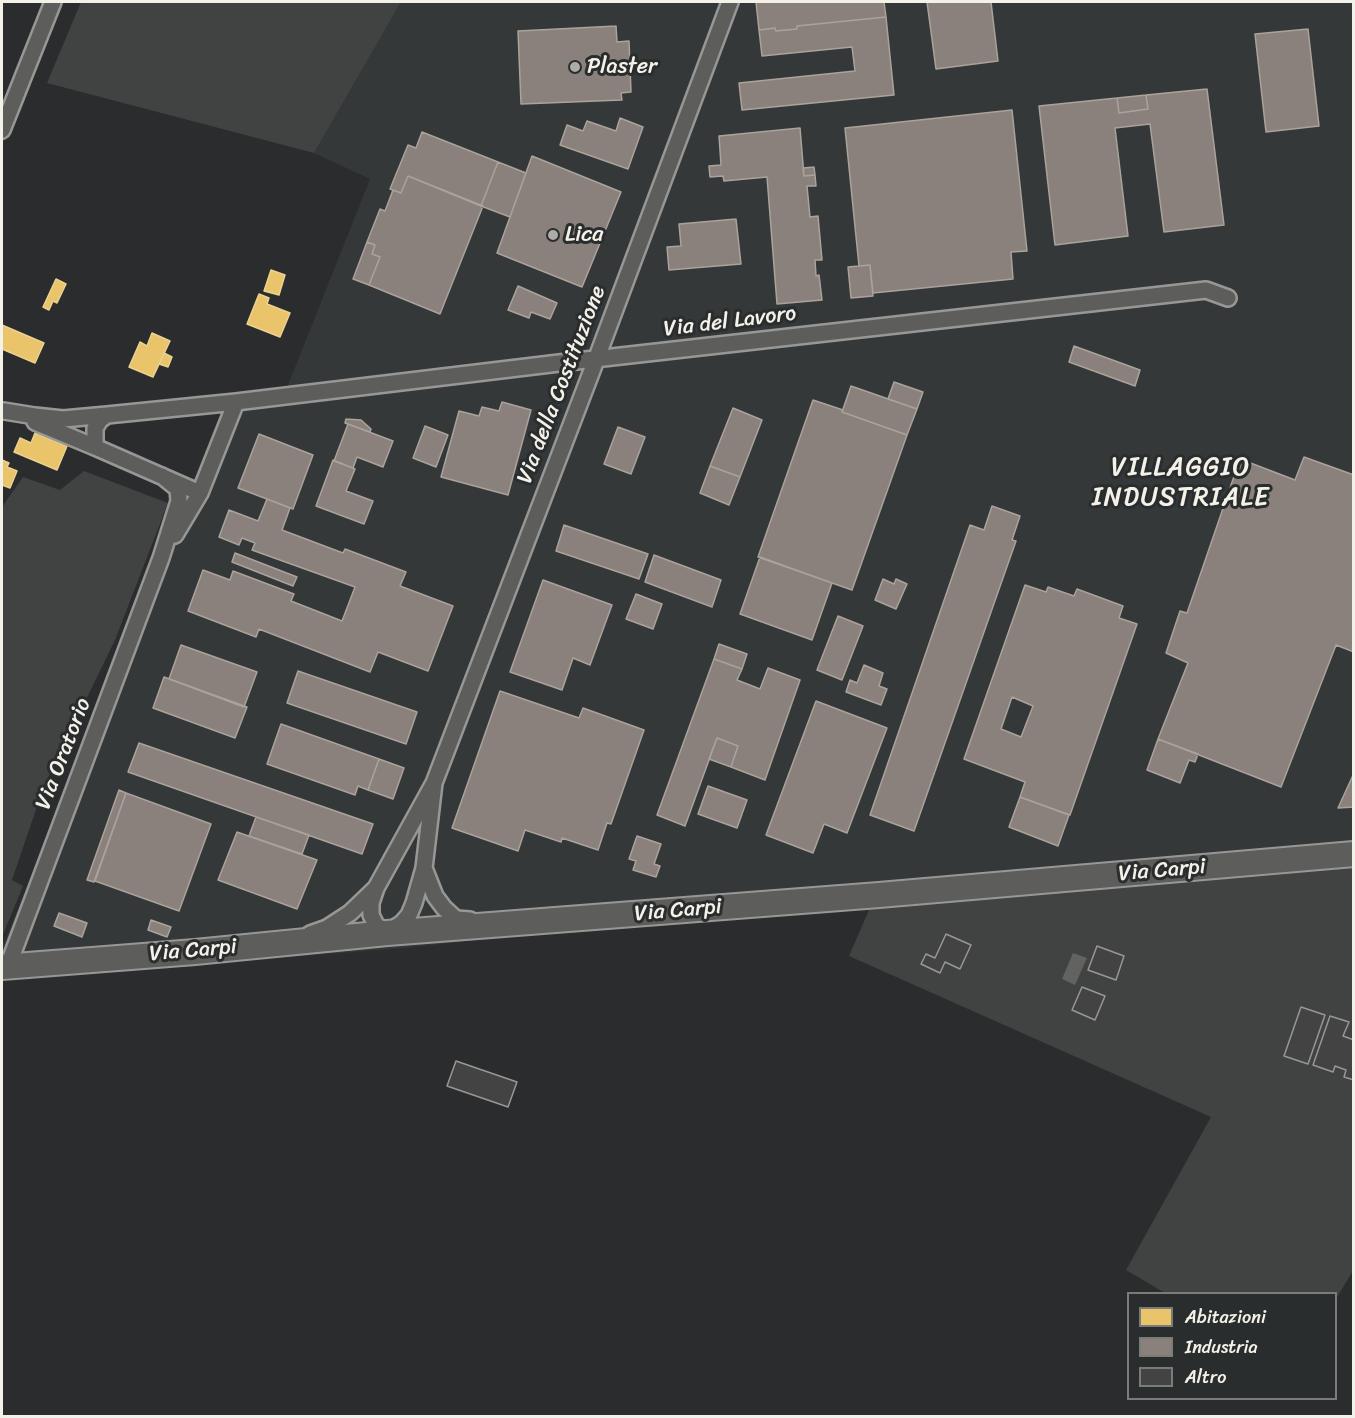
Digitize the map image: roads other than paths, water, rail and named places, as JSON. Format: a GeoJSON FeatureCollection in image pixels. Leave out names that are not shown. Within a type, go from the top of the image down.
{"type":"FeatureCollection","features":[{"type":"Feature","properties":{"kind":"main road","name":"Via Carpi"},"geometry":{"type":"LineString","coordinates":[[5,966],[1353,854]]}},
{"type":"Feature","properties":{"kind":"street"},"geometry":{"type":"LineString","coordinates":[[2,130],[53,2]]}},
{"type":"Feature","properties":{"kind":"street","name":"Via della Costituzione"},"geometry":{"type":"LineString","coordinates":[[434,783],[423,868],[409,915],[387,933],[376,925],[371,915],[371,903],[376,888],[434,783],[730,2]]}},
{"type":"Feature","properties":{"kind":"street","name":"Via del Lavoro"},"geometry":{"type":"LineString","coordinates":[[236,402],[1206,290],[1228,298]]}},
{"type":"Feature","properties":{"kind":"street","name":"Via Oratorio"},"geometry":{"type":"LineString","coordinates":[[3,410],[55,418],[236,402],[200,493],[161,558]]}},
{"type":"Feature","properties":{"kind":"street","name":"Via Oratorio"},"geometry":{"type":"LineString","coordinates":[[3,410],[49,427],[200,493]]}},
{"type":"Feature","properties":{"kind":"street"},"geometry":{"type":"LineString","coordinates":[[95,447],[95,428],[107,415]]}},
{"type":"Feature","properties":{"kind":"street","name":"Via Oratorio"},"geometry":{"type":"LineString","coordinates":[[5,966],[161,558],[180,501],[178,489],[162,476]]}},
{"type":"Feature","properties":{"kind":"street"},"geometry":{"type":"LineString","coordinates":[[423,868],[435,896],[456,919],[505,925]]}},
{"type":"Feature","properties":{"kind":"street","name":"Via della Costituzione"},"geometry":{"type":"LineString","coordinates":[[293,941],[327,928],[376,888]]}},
{"type":"Feature","properties":{"kind":"place","name":"Plaster"},"geometry":{"type":"Point","coordinates":[575,67]}},
{"type":"Feature","properties":{"kind":"place","name":"Lica"},"geometry":{"type":"Point","coordinates":[553,235]}},
{"type":"Feature","properties":{"kind":"district","name":"VILLAGGIO INDUSTRIALE"},"geometry":{"type":"Point","coordinates":[1181,483]}}]}
